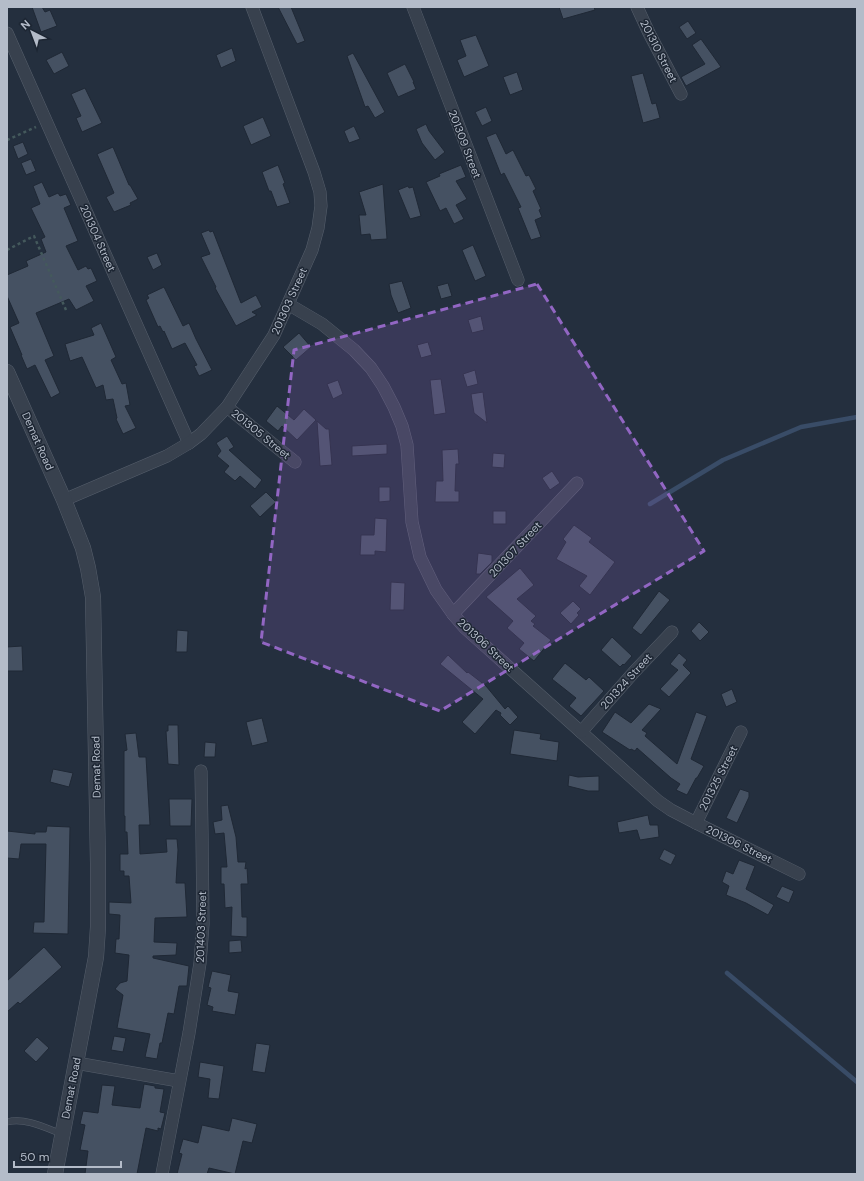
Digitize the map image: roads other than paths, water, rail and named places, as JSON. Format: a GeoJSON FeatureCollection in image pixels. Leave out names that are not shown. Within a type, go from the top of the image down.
{"type":"FeatureCollection","features":[{"type":"Feature","properties":{"kind":"street","name":"201303 Street"},"geometry":{"type":"LineString","coordinates":[[64,500],[167,456],[201,434],[227,407],[274,335],[312,250],[318,228],[321,206],[320,192],[314,172],[252,7]]}},
{"type":"Feature","properties":{"kind":"street","name":"201309 Street"},"geometry":{"type":"LineString","coordinates":[[413,7],[518,280]]}},
{"type":"Feature","properties":{"kind":"street","name":"201310 Street"},"geometry":{"type":"LineString","coordinates":[[637,7],[681,94]]}},
{"type":"Feature","properties":{"kind":"street","name":"201304 Street"},"geometry":{"type":"LineString","coordinates":[[7,33],[189,443]]}},
{"type":"Feature","properties":{"kind":"street","name":"201306 Street"},"geometry":{"type":"LineString","coordinates":[[288,304],[322,324],[354,350],[371,368],[383,386],[402,426],[407,445],[412,522],[420,557],[436,590],[465,628],[658,801],[671,810],[696,823],[799,874]]}},
{"type":"Feature","properties":{"kind":"street","name":"Demat Road"},"geometry":{"type":"LineString","coordinates":[[8,374],[64,500],[83,548],[93,597],[95,628],[98,928],[96,957],[62,1134],[56,1174]]}},
{"type":"Feature","properties":{"kind":"street","name":"201305 Street"},"geometry":{"type":"LineString","coordinates":[[227,407],[295,462]]}},
{"type":"Feature","properties":{"kind":"street","name":"201307 Street"},"geometry":{"type":"LineString","coordinates":[[453,614],[577,483]]}},
{"type":"Feature","properties":{"kind":"street","name":"201324 Street"},"geometry":{"type":"LineString","coordinates":[[581,732],[672,632]]}},
{"type":"Feature","properties":{"kind":"street","name":"201325 Street"},"geometry":{"type":"LineString","coordinates":[[696,823],[741,732]]}},
{"type":"Feature","properties":{"kind":"street","name":"201403 Street"},"geometry":{"type":"LineString","coordinates":[[162,1174],[189,1033],[200,963],[203,918],[201,771]]}},
{"type":"Feature","properties":{"kind":"street"},"geometry":{"type":"LineString","coordinates":[[76,1062],[179,1081]]}},
{"type":"Feature","properties":{"kind":"lane"},"geometry":{"type":"LineString","coordinates":[[7,1122],[18,1121],[35,1124],[62,1134]]}},
{"type":"Feature","properties":{"kind":"waterway"},"geometry":{"type":"LineString","coordinates":[[650,504],[723,460],[801,427],[857,417]]}},
{"type":"Feature","properties":{"kind":"waterway"},"geometry":{"type":"LineString","coordinates":[[727,973],[857,1082]]}}]}
